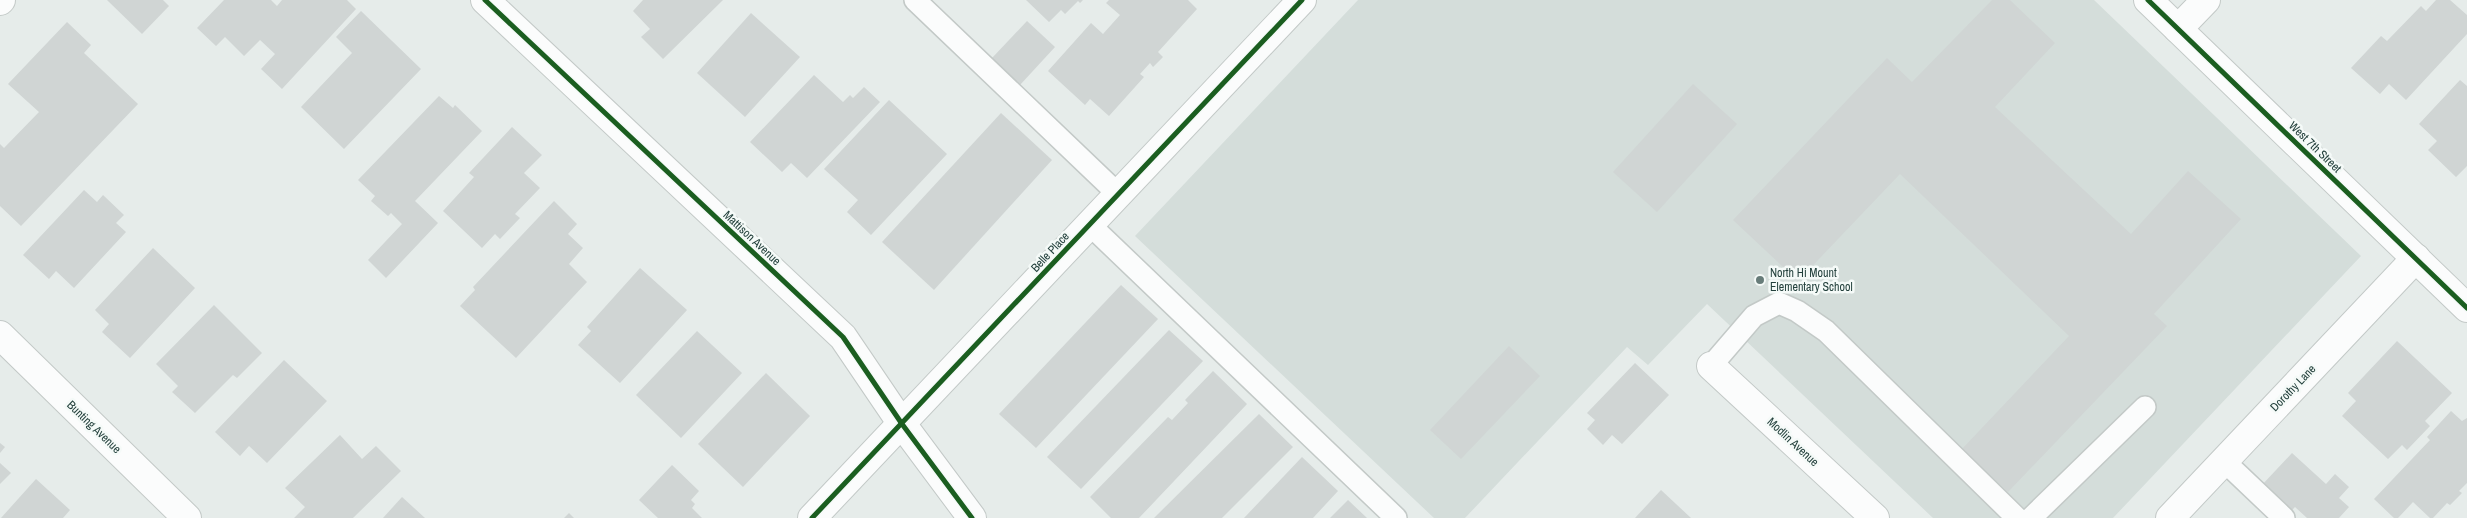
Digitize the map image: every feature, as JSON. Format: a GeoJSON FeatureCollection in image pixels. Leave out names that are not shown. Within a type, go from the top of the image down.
{"type":"FeatureCollection","features":[{"type":"Feature","properties":{"kind":"street","name":"Mattison Avenue"},"geometry":{"type":"LineString","coordinates":[[484,0],[843,337],[902,424],[972,518]]}},
{"type":"Feature","properties":{"kind":"street","name":"Belle Place"},"geometry":{"type":"LineString","coordinates":[[812,518],[1302,0]]}},
{"type":"Feature","properties":{"kind":"street","name":"West 7th Street"},"geometry":{"type":"LineString","coordinates":[[2148,0],[2467,308]]}},
{"type":"Feature","properties":{"kind":"street"},"geometry":{"type":"LineString","coordinates":[[2178,29],[2206,0]]}},
{"type":"Feature","properties":{"kind":"street","name":"Dorothy Lane"},"geometry":{"type":"LineString","coordinates":[[2170,518],[2416,258]]}},
{"type":"Feature","properties":{"kind":"street","name":"Bunting Avenue"},"geometry":{"type":"LineString","coordinates":[[0,335],[187,518]]}},
{"type":"Feature","properties":{"kind":"street","name":"Modlin Avenue"},"geometry":{"type":"LineString","coordinates":[[1711,366],[1875,518]]}},
{"type":"Feature","properties":{"kind":"lane"},"geometry":{"type":"LineString","coordinates":[[915,0],[1118,194]]}},
{"type":"Feature","properties":{"kind":"lane"},"geometry":{"type":"LineString","coordinates":[[1090,225],[1396,518]]}},
{"type":"Feature","properties":{"kind":"lane"},"geometry":{"type":"LineString","coordinates":[[1711,366],[1754,316],[1779,303],[1797,311],[1826,331],[2016,518]]}},
{"type":"Feature","properties":{"kind":"lane"},"geometry":{"type":"LineString","coordinates":[[2031,518],[2145,406]]}},
{"type":"Feature","properties":{"kind":"lane"},"geometry":{"type":"LineString","coordinates":[[2224,461],[2284,518]]}},
{"type":"Feature","properties":{"kind":"shaded area","name":"North Hi Mount Elementary School"},"geometry":{"type":"Polygon","coordinates":[[[1358,0],[2094,0],[2361,256],[2113,518],[1933,518],[1707,304],[1648,365],[1627,347],[1465,518],[1434,518],[1135,236],[1358,0]]]}},
{"type":"Feature","properties":{"kind":"building"},"geometry":{"type":"Polygon","coordinates":[[[107,0],[163,0],[169,6],[142,34],[107,0]]]}},
{"type":"Feature","properties":{"kind":"building"},"geometry":{"type":"Polygon","coordinates":[[[224,0],[271,0],[277,6],[282,0],[347,0],[356,9],[282,89],[261,69],[275,54],[260,40],[244,56],[225,37],[216,46],[197,28],[224,0]]]}},
{"type":"Feature","properties":{"kind":"building"},"geometry":{"type":"Polygon","coordinates":[[[643,0],[723,0],[663,59],[641,37],[650,29],[633,11],[643,0]]]}},
{"type":"Feature","properties":{"kind":"building"},"geometry":{"type":"Polygon","coordinates":[[[1026,0],[1083,0],[1080,3],[1078,1],[1065,14],[1061,10],[1049,22],[1026,0]]]}},
{"type":"Feature","properties":{"kind":"building"},"geometry":{"type":"Polygon","coordinates":[[[1109,0],[1188,0],[1197,9],[1158,52],[1163,57],[1153,67],[1150,63],[1140,74],[1144,77],[1109,116],[1090,99],[1085,105],[1048,71],[1091,23],[1103,34],[1120,15],[1106,3],[1109,0]]]}},
{"type":"Feature","properties":{"kind":"building"},"geometry":{"type":"Polygon","coordinates":[[[1992,0],[2010,0],[2055,43],[1995,107],[2131,234],[2188,171],[2241,219],[2154,314],[2167,326],[2008,492],[1962,449],[2069,336],[1900,174],[1798,281],[1733,220],[1887,58],[1912,82],[1992,0]]]}},
{"type":"Feature","properties":{"kind":"building"},"geometry":{"type":"Polygon","coordinates":[[[2436,0],[2450,0],[2467,15],[2467,34],[2406,100],[2389,84],[2380,94],[2351,68],[2381,36],[2387,41],[2421,6],[2426,11],[2436,0]]]}},
{"type":"Feature","properties":{"kind":"building"},"geometry":{"type":"Polygon","coordinates":[[[361,11],[421,69],[344,149],[301,107],[352,53],[336,37],[361,11]]]}},
{"type":"Feature","properties":{"kind":"building"},"geometry":{"type":"Polygon","coordinates":[[[751,13],[800,57],[745,117],[697,73],[751,13]]]}},
{"type":"Feature","properties":{"kind":"building"},"geometry":{"type":"Polygon","coordinates":[[[1027,21],[1055,47],[1020,85],[992,58],[1027,21]]]}},
{"type":"Feature","properties":{"kind":"building"},"geometry":{"type":"Polygon","coordinates":[[[67,22],[91,45],[84,53],[138,104],[21,226],[0,206],[0,144],[4,148],[39,112],[8,84],[67,22]]]}},
{"type":"Feature","properties":{"kind":"building"},"geometry":{"type":"Polygon","coordinates":[[[814,75],[843,102],[850,95],[853,98],[864,87],[880,102],[807,178],[791,163],[782,172],[750,142],[814,75]]]}},
{"type":"Feature","properties":{"kind":"building"},"geometry":{"type":"Polygon","coordinates":[[[2460,80],[2467,86],[2467,166],[2456,177],[2428,150],[2437,141],[2419,124],[2460,80]]]}},
{"type":"Feature","properties":{"kind":"building"},"geometry":{"type":"Polygon","coordinates":[[[1693,84],[1737,124],[1657,212],[1613,172],[1693,84]]]}},
{"type":"Feature","properties":{"kind":"building"},"geometry":{"type":"Polygon","coordinates":[[[439,96],[453,108],[455,105],[482,131],[415,201],[438,223],[386,278],[368,260],[402,224],[391,213],[388,216],[371,201],[375,196],[358,180],[439,96]]]}},
{"type":"Feature","properties":{"kind":"building"},"geometry":{"type":"Polygon","coordinates":[[[889,100],[947,154],[871,235],[847,212],[858,200],[824,169],[889,100]]]}},
{"type":"Feature","properties":{"kind":"building"},"geometry":{"type":"Polygon","coordinates":[[[1001,113],[1052,160],[934,290],[882,242],[1001,113]]]}},
{"type":"Feature","properties":{"kind":"building"},"geometry":{"type":"Polygon","coordinates":[[[512,127],[542,155],[524,173],[540,188],[515,214],[520,218],[500,239],[495,234],[482,248],[443,211],[474,177],[469,173],[512,127]]]}},
{"type":"Feature","properties":{"kind":"building"},"geometry":{"type":"Polygon","coordinates":[[[84,190],[97,202],[103,195],[124,215],[116,223],[126,232],[74,288],[56,271],[49,279],[23,255],[84,190]]]}},
{"type":"Feature","properties":{"kind":"building"},"geometry":{"type":"Polygon","coordinates":[[[554,201],[577,224],[568,234],[583,248],[569,264],[587,282],[516,358],[460,306],[475,290],[473,287],[554,201]]]}},
{"type":"Feature","properties":{"kind":"building"},"geometry":{"type":"Polygon","coordinates":[[[153,248],[195,288],[130,358],[102,332],[109,324],[95,310],[153,248]]]}},
{"type":"Feature","properties":{"kind":"building"},"geometry":{"type":"Polygon","coordinates":[[[640,268],[687,310],[620,383],[578,345],[591,331],[587,327],[640,268]]]}},
{"type":"Feature","properties":{"kind":"building"},"geometry":{"type":"Polygon","coordinates":[[[1121,285],[1158,319],[1036,448],[999,414],[1121,285]]]}},
{"type":"Feature","properties":{"kind":"building"},"geometry":{"type":"Polygon","coordinates":[[[214,305],[262,353],[237,378],[233,375],[195,413],[172,392],[178,386],[156,364],[214,305]]]}},
{"type":"Feature","properties":{"kind":"building"},"geometry":{"type":"Polygon","coordinates":[[[1169,330],[1203,361],[1081,489],[1047,457],[1169,330]]]}},
{"type":"Feature","properties":{"kind":"building"},"geometry":{"type":"Polygon","coordinates":[[[697,331],[742,373],[681,438],[636,395],[697,331]]]}},
{"type":"Feature","properties":{"kind":"building"},"geometry":{"type":"Polygon","coordinates":[[[2397,341],[2452,393],[2425,421],[2430,426],[2407,450],[2402,445],[2388,459],[2342,416],[2356,401],[2348,393],[2397,341]]]}},
{"type":"Feature","properties":{"kind":"building"},"geometry":{"type":"Polygon","coordinates":[[[1509,346],[1540,376],[1461,459],[1430,430],[1509,346]]]}},
{"type":"Feature","properties":{"kind":"building"},"geometry":{"type":"Polygon","coordinates":[[[284,360],[327,401],[267,463],[249,446],[240,456],[215,432],[284,360]]]}},
{"type":"Feature","properties":{"kind":"building"},"geometry":{"type":"Polygon","coordinates":[[[1635,363],[1669,395],[1622,444],[1612,435],[1603,445],[1587,429],[1595,420],[1587,413],[1635,363]]]}},
{"type":"Feature","properties":{"kind":"building"},"geometry":{"type":"Polygon","coordinates":[[[1213,371],[1247,404],[1139,518],[1111,518],[1090,497],[1168,417],[1172,420],[1188,403],[1185,400],[1213,371]]]}},
{"type":"Feature","properties":{"kind":"building"},"geometry":{"type":"Polygon","coordinates":[[[766,373],[810,416],[743,487],[698,444],[766,373]]]}},
{"type":"Feature","properties":{"kind":"building"},"geometry":{"type":"Polygon","coordinates":[[[2451,411],[2462,421],[2467,418],[2467,483],[2459,491],[2462,493],[2450,505],[2447,503],[2433,518],[2430,518],[2413,502],[2398,518],[2394,518],[2374,499],[2430,440],[2427,437],[2451,411]]]}},
{"type":"Feature","properties":{"kind":"building"},"geometry":{"type":"Polygon","coordinates":[[[1259,414],[1293,447],[1222,518],[1154,518],[1259,414]]]}},
{"type":"Feature","properties":{"kind":"building"},"geometry":{"type":"Polygon","coordinates":[[[340,435],[362,459],[376,446],[401,471],[353,518],[294,518],[305,507],[285,488],[340,435]]]}},
{"type":"Feature","properties":{"kind":"building"},"geometry":{"type":"Polygon","coordinates":[[[0,443],[5,447],[0,453],[0,443]]]}},
{"type":"Feature","properties":{"kind":"building"},"geometry":{"type":"Polygon","coordinates":[[[2292,453],[2326,484],[2335,474],[2349,487],[2339,498],[2349,507],[2339,518],[2307,518],[2295,507],[2289,513],[2261,486],[2292,453]]]}},
{"type":"Feature","properties":{"kind":"building"},"geometry":{"type":"Polygon","coordinates":[[[1302,457],[1338,491],[1313,518],[1244,518],[1302,457]]]}},
{"type":"Feature","properties":{"kind":"building"},"geometry":{"type":"Polygon","coordinates":[[[0,463],[11,473],[0,484],[0,463]]]}},
{"type":"Feature","properties":{"kind":"building"},"geometry":{"type":"Polygon","coordinates":[[[672,465],[699,491],[691,500],[695,504],[692,508],[702,518],[658,518],[639,500],[672,465]]]}},
{"type":"Feature","properties":{"kind":"building"},"geometry":{"type":"Polygon","coordinates":[[[36,479],[70,510],[63,518],[1,518],[36,479]]]}},
{"type":"Feature","properties":{"kind":"building"},"geometry":{"type":"Polygon","coordinates":[[[1661,490],[1691,518],[1635,518],[1661,490]]]}},
{"type":"Feature","properties":{"kind":"building"},"geometry":{"type":"Polygon","coordinates":[[[402,497],[425,518],[383,518],[402,497]]]}},
{"type":"Feature","properties":{"kind":"building"},"geometry":{"type":"Polygon","coordinates":[[[1348,500],[1367,518],[1330,518],[1348,500]]]}},
{"type":"Feature","properties":{"kind":"building"},"geometry":{"type":"Polygon","coordinates":[[[569,513],[574,518],[564,518],[569,513]]]}},
{"type":"Feature","properties":{"kind":"cycle path"},"geometry":{"type":"LineString","coordinates":[[485,0],[843,337],[902,424],[972,518]]}},
{"type":"Feature","properties":{"kind":"cycle path"},"geometry":{"type":"LineString","coordinates":[[812,518],[1302,0]]}},
{"type":"Feature","properties":{"kind":"cycle path"},"geometry":{"type":"LineString","coordinates":[[2148,0],[2467,308]]}},
{"type":"Feature","properties":{"kind":"place","name":"North Hi Mount Elementary School"},"geometry":{"type":"Point","coordinates":[1760,280]}}]}
